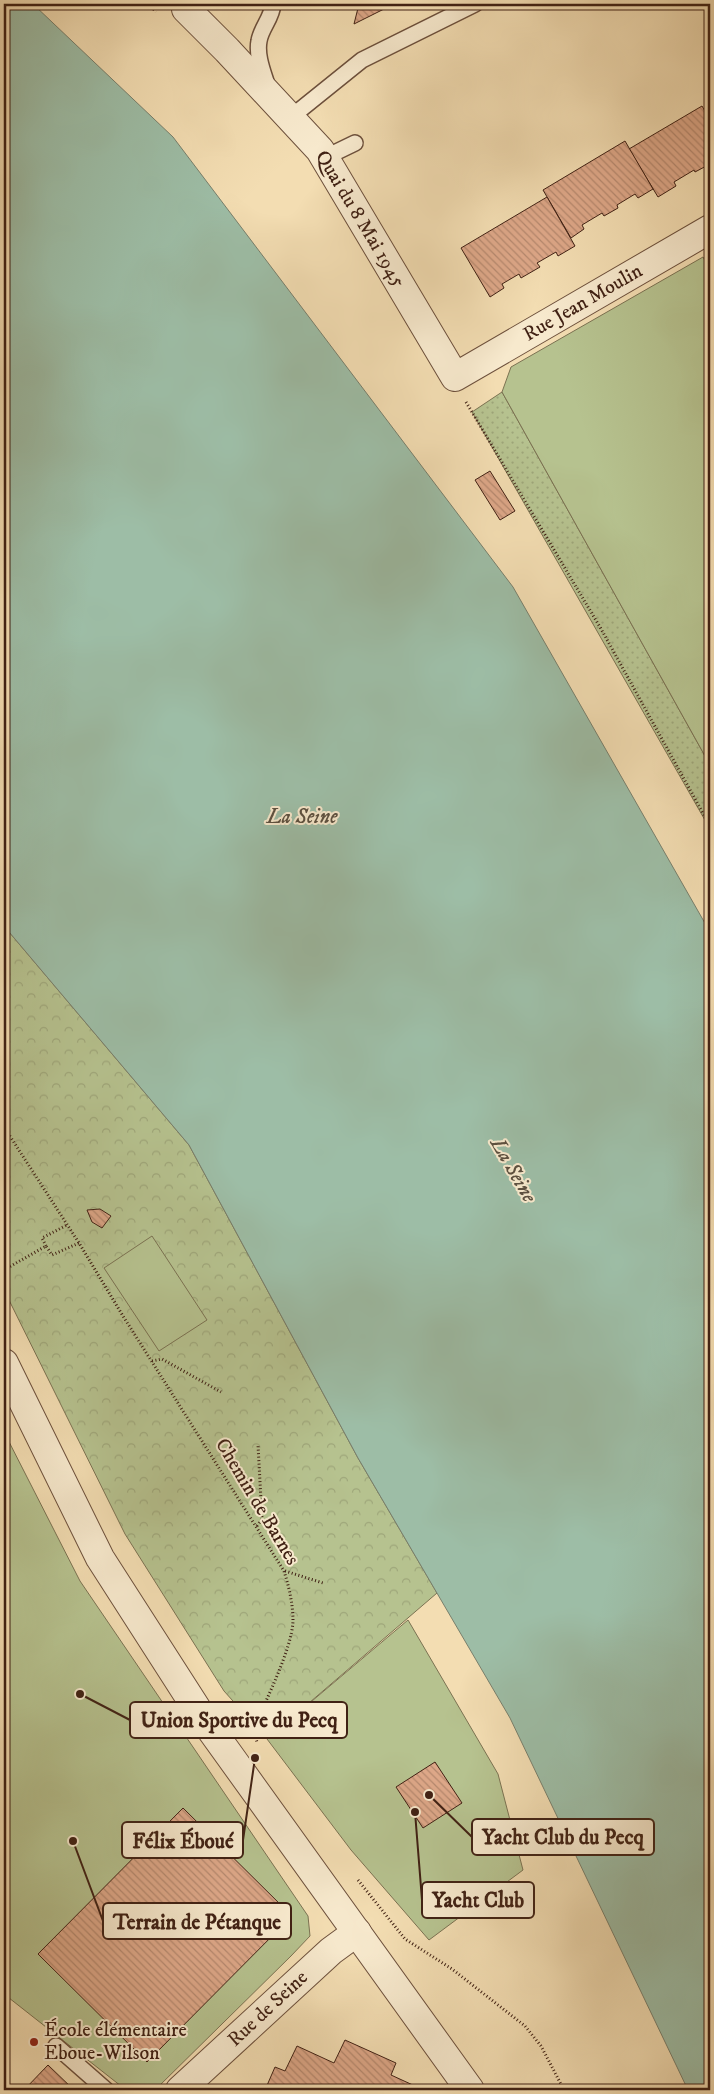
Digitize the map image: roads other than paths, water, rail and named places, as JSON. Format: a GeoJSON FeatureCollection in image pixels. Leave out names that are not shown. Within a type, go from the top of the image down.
{"type":"FeatureCollection","features":[{"type":"Feature","properties":{"kind":"street","name":"Quai du 8 Mai 1945"},"geometry":{"type":"LineString","coordinates":[[185,5],[320,150],[455,377]]}},
{"type":"Feature","properties":{"kind":"street","name":"Rue Jean Moulin"},"geometry":{"type":"LineString","coordinates":[[455,377],[710,229]]}},
{"type":"Feature","properties":{"kind":"street"},"geometry":{"type":"LineString","coordinates":[[4,1363],[100,1558],[192,1703],[470,2090]]}},
{"type":"Feature","properties":{"kind":"street","name":"Rue de Seine"},"geometry":{"type":"LineString","coordinates":[[180,2090],[331,1951],[358,1932]]}},
{"type":"Feature","properties":{"kind":"lane"},"geometry":{"type":"LineString","coordinates":[[270,97],[259,54],[259,40],[270,18],[273,4]]}},
{"type":"Feature","properties":{"kind":"lane"},"geometry":{"type":"LineString","coordinates":[[290,118],[362,60],[475,4]]}},
{"type":"Feature","properties":{"kind":"lane"},"geometry":{"type":"LineString","coordinates":[[324,158],[355,143]]}},
{"type":"Feature","properties":{"kind":"lane"},"geometry":{"type":"LineString","coordinates":[[56,2046],[106,2090]]}},
{"type":"Feature","properties":{"kind":"water","name":"La Seine"},"geometry":{"type":"Polygon","coordinates":[[[4,4],[33,4],[173,137],[513,587],[710,932],[710,2090],[688,2090],[510,1718],[358,1458],[189,1145],[4,926],[4,4]]]}},
{"type":"Feature","properties":{"kind":"place","name":"Union Sportive du Pecq"},"geometry":{"type":"Point","coordinates":[80,1694]}},
{"type":"Feature","properties":{"kind":"place","name":"Félix Éboué"},"geometry":{"type":"Point","coordinates":[255,1758]}},
{"type":"Feature","properties":{"kind":"place","name":"Yacht Club du Pecq"},"geometry":{"type":"Point","coordinates":[429,1795]}},
{"type":"Feature","properties":{"kind":"place","name":"Yacht Club"},"geometry":{"type":"Point","coordinates":[415,1812]}},
{"type":"Feature","properties":{"kind":"place","name":"Terrain de Pétanque"},"geometry":{"type":"Point","coordinates":[73,1841]}},
{"type":"Feature","properties":{"kind":"place","name":"École élémentaire Eboue-Wilson"},"geometry":{"type":"Point","coordinates":[34,2042]}}]}
